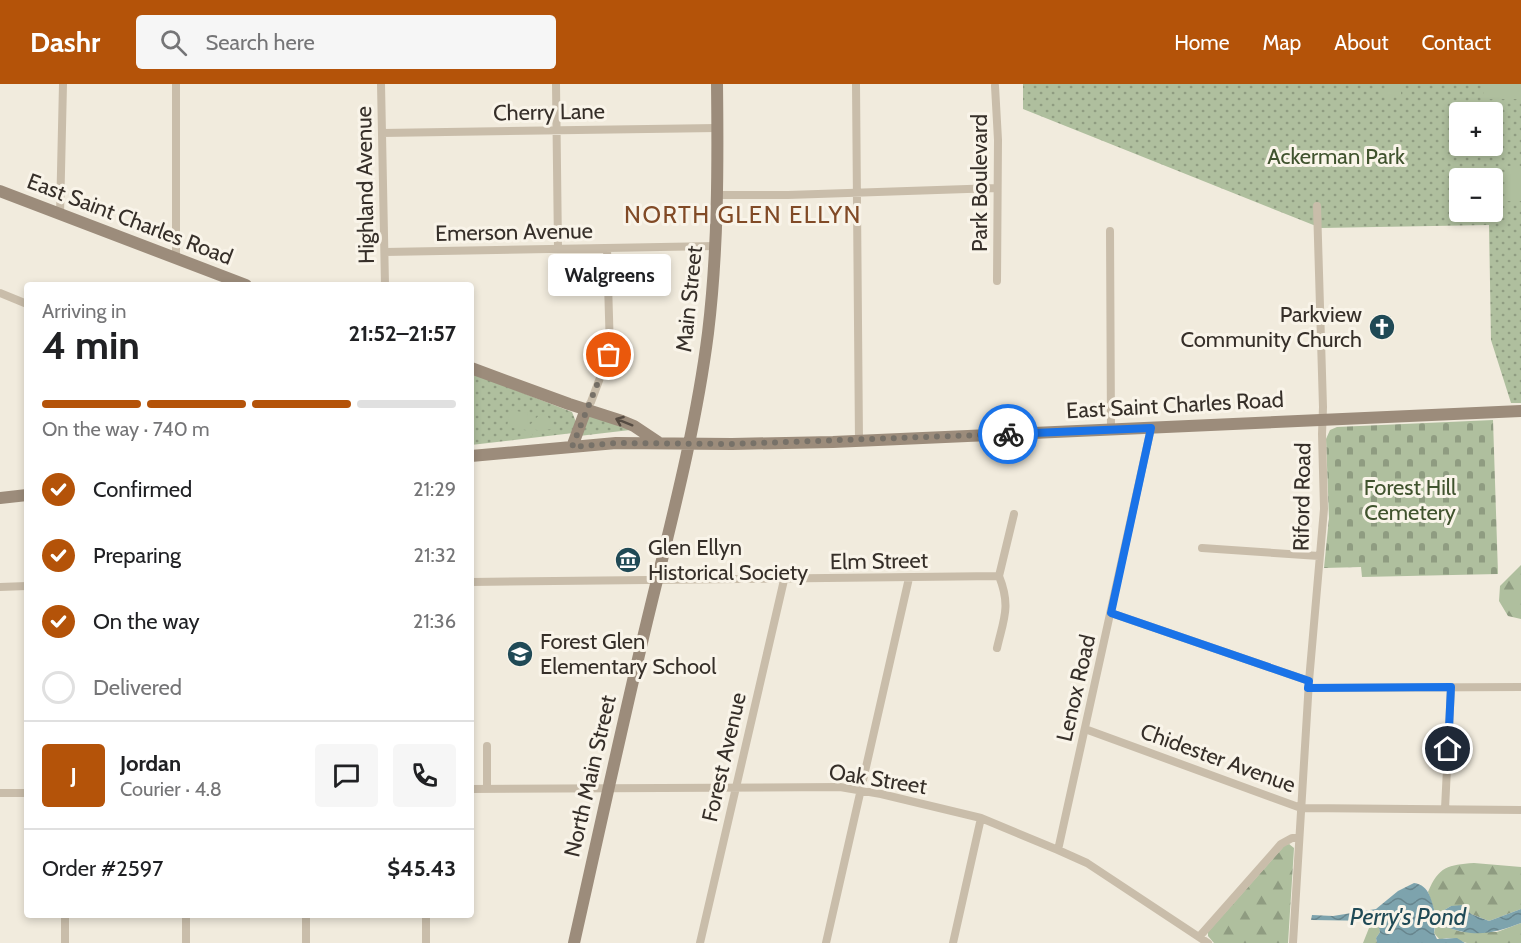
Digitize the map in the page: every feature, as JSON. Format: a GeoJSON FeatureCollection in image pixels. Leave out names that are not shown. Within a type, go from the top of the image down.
{"type":"FeatureCollection","features":[{"type":"Feature","properties":{"kind":"street"},"geometry":{"type":"LineString","coordinates":[[60,214],[63,84]]}},
{"type":"Feature","properties":{"kind":"street"},"geometry":{"type":"LineString","coordinates":[[176,84],[176,259]]}},
{"type":"Feature","properties":{"kind":"street","name":"Highland Avenue"},"geometry":{"type":"LineString","coordinates":[[381,84],[385,282]]}},
{"type":"Feature","properties":{"kind":"street"},"geometry":{"type":"LineString","coordinates":[[556,84],[558,248]]}},
{"type":"Feature","properties":{"kind":"street","name":"Main Street"},"geometry":{"type":"LineString","coordinates":[[688,444],[706,344],[716,246],[717,84]]}},
{"type":"Feature","properties":{"kind":"street"},"geometry":{"type":"LineString","coordinates":[[856,84],[859,441]]}},
{"type":"Feature","properties":{"kind":"street","name":"Park Boulevard"},"geometry":{"type":"LineString","coordinates":[[995,86],[997,281]]}},
{"type":"Feature","properties":{"kind":"street","name":"Cherry Lane"},"geometry":{"type":"LineString","coordinates":[[382,133],[717,128]]}},
{"type":"Feature","properties":{"kind":"street"},"geometry":{"type":"LineString","coordinates":[[717,195],[997,188]]}},
{"type":"Feature","properties":{"kind":"street","name":"East Saint Charles Road"},"geometry":{"type":"LineString","coordinates":[[0,191],[238,282]]}},
{"type":"Feature","properties":{"kind":"street","name":"Riford Road"},"geometry":{"type":"LineString","coordinates":[[1301,808],[1308,685],[1324,509],[1317,206]]}},
{"type":"Feature","properties":{"kind":"street"},"geometry":{"type":"LineString","coordinates":[[1110,231],[1111,429]]}},
{"type":"Feature","properties":{"kind":"street","name":"Emerson Avenue"},"geometry":{"type":"LineString","coordinates":[[385,252],[716,246]]}},
{"type":"Feature","properties":{"kind":"street"},"geometry":{"type":"LineString","coordinates":[[572,447],[610,351],[608,248]]}},
{"type":"Feature","properties":{"kind":"street"},"geometry":{"type":"LineString","coordinates":[[0,293],[24,303]]}},
{"type":"Feature","properties":{"kind":"street"},"geometry":{"type":"LineString","coordinates":[[474,369],[634,426],[658,443]]}},
{"type":"Feature","properties":{"kind":"street","name":"East Saint Charles Road"},"geometry":{"type":"LineString","coordinates":[[474,456],[616,443],[859,441],[1521,411]]}},
{"type":"Feature","properties":{"kind":"street","name":"Lenox Road"},"geometry":{"type":"LineString","coordinates":[[1058,850],[1151,428]]}},
{"type":"Feature","properties":{"kind":"street","name":"North Main Street"},"geometry":{"type":"LineString","coordinates":[[574,943],[688,444]]}},
{"type":"Feature","properties":{"kind":"street"},"geometry":{"type":"LineString","coordinates":[[0,498],[24,495]]}},
{"type":"Feature","properties":{"kind":"street"},"geometry":{"type":"LineString","coordinates":[[997,648],[1006,605],[1006,594],[999,576],[1014,514]]}},
{"type":"Feature","properties":{"kind":"street"},"geometry":{"type":"LineString","coordinates":[[1202,548],[1319,556]]}},
{"type":"Feature","properties":{"kind":"street","name":"Elm Street"},"geometry":{"type":"LineString","coordinates":[[474,582],[999,576]]}},
{"type":"Feature","properties":{"kind":"street"},"geometry":{"type":"LineString","coordinates":[[826,943],[909,578]]}},
{"type":"Feature","properties":{"kind":"street","name":"Forest Avenue"},"geometry":{"type":"LineString","coordinates":[[700,943],[784,580]]}},
{"type":"Feature","properties":{"kind":"street"},"geometry":{"type":"LineString","coordinates":[[0,586],[24,586]]}},
{"type":"Feature","properties":{"kind":"street"},"geometry":{"type":"LineString","coordinates":[[1111,613],[1308,685],[1521,687]]}},
{"type":"Feature","properties":{"kind":"street"},"geometry":{"type":"LineString","coordinates":[[1445,808],[1451,687]]}},
{"type":"Feature","properties":{"kind":"street","name":"Chidester Avenue"},"geometry":{"type":"LineString","coordinates":[[1085,729],[1301,808],[1521,810]]}},
{"type":"Feature","properties":{"kind":"street"},"geometry":{"type":"LineString","coordinates":[[487,746],[487,789]]}},
{"type":"Feature","properties":{"kind":"street","name":"Oak Street"},"geometry":{"type":"LineString","coordinates":[[474,789],[840,788],[861,791],[981,818],[1087,862],[1208,943]]}},
{"type":"Feature","properties":{"kind":"street"},"geometry":{"type":"LineString","coordinates":[[0,793],[24,793]]}},
{"type":"Feature","properties":{"kind":"street"},"geometry":{"type":"LineString","coordinates":[[1293,943],[1301,808]]}},
{"type":"Feature","properties":{"kind":"street"},"geometry":{"type":"LineString","coordinates":[[952,943],[981,818]]}},
{"type":"Feature","properties":{"kind":"street"},"geometry":{"type":"LineString","coordinates":[[1199,937],[1281,844],[1292,837],[1299,838]]}},
{"type":"Feature","properties":{"kind":"street"},"geometry":{"type":"LineString","coordinates":[[65,918],[65,943]]}},
{"type":"Feature","properties":{"kind":"street"},"geometry":{"type":"LineString","coordinates":[[186,918],[186,943]]}},
{"type":"Feature","properties":{"kind":"street"},"geometry":{"type":"LineString","coordinates":[[306,918],[306,943]]}},
{"type":"Feature","properties":{"kind":"street"},"geometry":{"type":"LineString","coordinates":[[426,918],[426,943]]}},
{"type":"Feature","properties":{"kind":"green space","name":"Ackerman Park"},"geometry":{"type":"Polygon","coordinates":[[[1023,84],[1521,84],[1521,403],[1511,403],[1491,340],[1489,225],[1321,228],[1023,109],[1023,84]]]}},
{"type":"Feature","properties":{"kind":"green space"},"geometry":{"type":"Polygon","coordinates":[[[1387,84],[1401,84],[1401,96],[1387,96],[1387,84]]]}},
{"type":"Feature","properties":{"kind":"green space"},"geometry":{"type":"Polygon","coordinates":[[[1484,84],[1521,84],[1521,99],[1484,99],[1484,84]]]}},
{"type":"Feature","properties":{"kind":"green space"},"geometry":{"type":"Polygon","coordinates":[[[1507,166],[1521,166],[1521,201],[1507,201],[1507,166]]]}},
{"type":"Feature","properties":{"kind":"green space"},"geometry":{"type":"Polygon","coordinates":[[[474,374],[572,412],[576,422],[573,433],[474,445],[474,374]]]}},
{"type":"Feature","properties":{"kind":"green space"},"geometry":{"type":"Polygon","coordinates":[[[510,410],[528,413],[527,425],[529,426],[540,414],[547,415],[552,429],[539,431],[534,429],[531,431],[533,436],[529,436],[526,430],[507,427],[510,410]]]}},
{"type":"Feature","properties":{"kind":"green space"},"geometry":{"type":"Polygon","coordinates":[[[588,414],[630,430],[579,436],[588,414]]]}},
{"type":"Feature","properties":{"kind":"green space","name":"Forest Hill Cemetery"},"geometry":{"type":"Polygon","coordinates":[[[1493,420],[1498,574],[1362,577],[1361,567],[1324,568],[1329,518],[1326,439],[1330,430],[1337,427],[1493,420]]]}},
{"type":"Feature","properties":{"kind":"green space"},"geometry":{"type":"Polygon","coordinates":[[[1521,565],[1521,619],[1508,616],[1499,601],[1500,586],[1521,565]]]}},
{"type":"Feature","properties":{"kind":"green space"},"geometry":{"type":"Polygon","coordinates":[[[1289,844],[1294,848],[1288,943],[1214,943],[1208,936],[1208,932],[1285,845],[1289,844]]]}},
{"type":"Feature","properties":{"kind":"green space"},"geometry":{"type":"Polygon","coordinates":[[[1474,863],[1521,867],[1521,909],[1489,921],[1451,906],[1436,915],[1428,892],[1436,877],[1445,868],[1474,863]]]}},
{"type":"Feature","properties":{"kind":"green space"},"geometry":{"type":"Polygon","coordinates":[[[1369,921],[1377,921],[1380,932],[1376,938],[1377,943],[1363,943],[1369,928],[1369,921]]]}},
{"type":"Feature","properties":{"kind":"green space"},"geometry":{"type":"Polygon","coordinates":[[[1521,923],[1521,943],[1467,943],[1448,938],[1440,940],[1434,933],[1436,924],[1462,932],[1497,932],[1521,923]]]}},
{"type":"Feature","properties":{"kind":"water","name":"Perry's Pond"},"geometry":{"type":"Polygon","coordinates":[[[1414,883],[1427,890],[1436,915],[1451,906],[1463,905],[1471,914],[1489,921],[1521,909],[1521,923],[1486,933],[1464,932],[1435,925],[1434,933],[1437,939],[1457,938],[1465,943],[1377,943],[1376,938],[1380,932],[1377,921],[1311,920],[1312,915],[1333,916],[1376,909],[1398,891],[1414,883]]]}},
{"type":"Feature","properties":{"kind":"way so far"},"geometry":{"type":"LineString","coordinates":[[609,355],[572,447],[616,443],[732,444],[1008,434]]}},
{"type":"Feature","properties":{"kind":"place","name":"Parkview Community Church"},"geometry":{"type":"Point","coordinates":[1382,327]}},
{"type":"Feature","properties":{"kind":"place","name":"Walgreens"},"geometry":{"type":"Point","coordinates":[609,355]}},
{"type":"Feature","properties":{"kind":"place","name":"Glen Ellyn Historical Society"},"geometry":{"type":"Point","coordinates":[628,560]}},
{"type":"Feature","properties":{"kind":"place","name":"Forest Glen Elementary School"},"geometry":{"type":"Point","coordinates":[520,654]}},
{"type":"Feature","properties":{"kind":"district","name":"NORTH GLEN ELLYN"},"geometry":{"type":"Point","coordinates":[743,214]}},
{"type":"Feature","properties":{"kind":"route"},"geometry":{"type":"LineString","coordinates":[[1008,434],[1151,428],[1111,613],[1309,681],[1308,688],[1451,687],[1448,749]]}}]}
